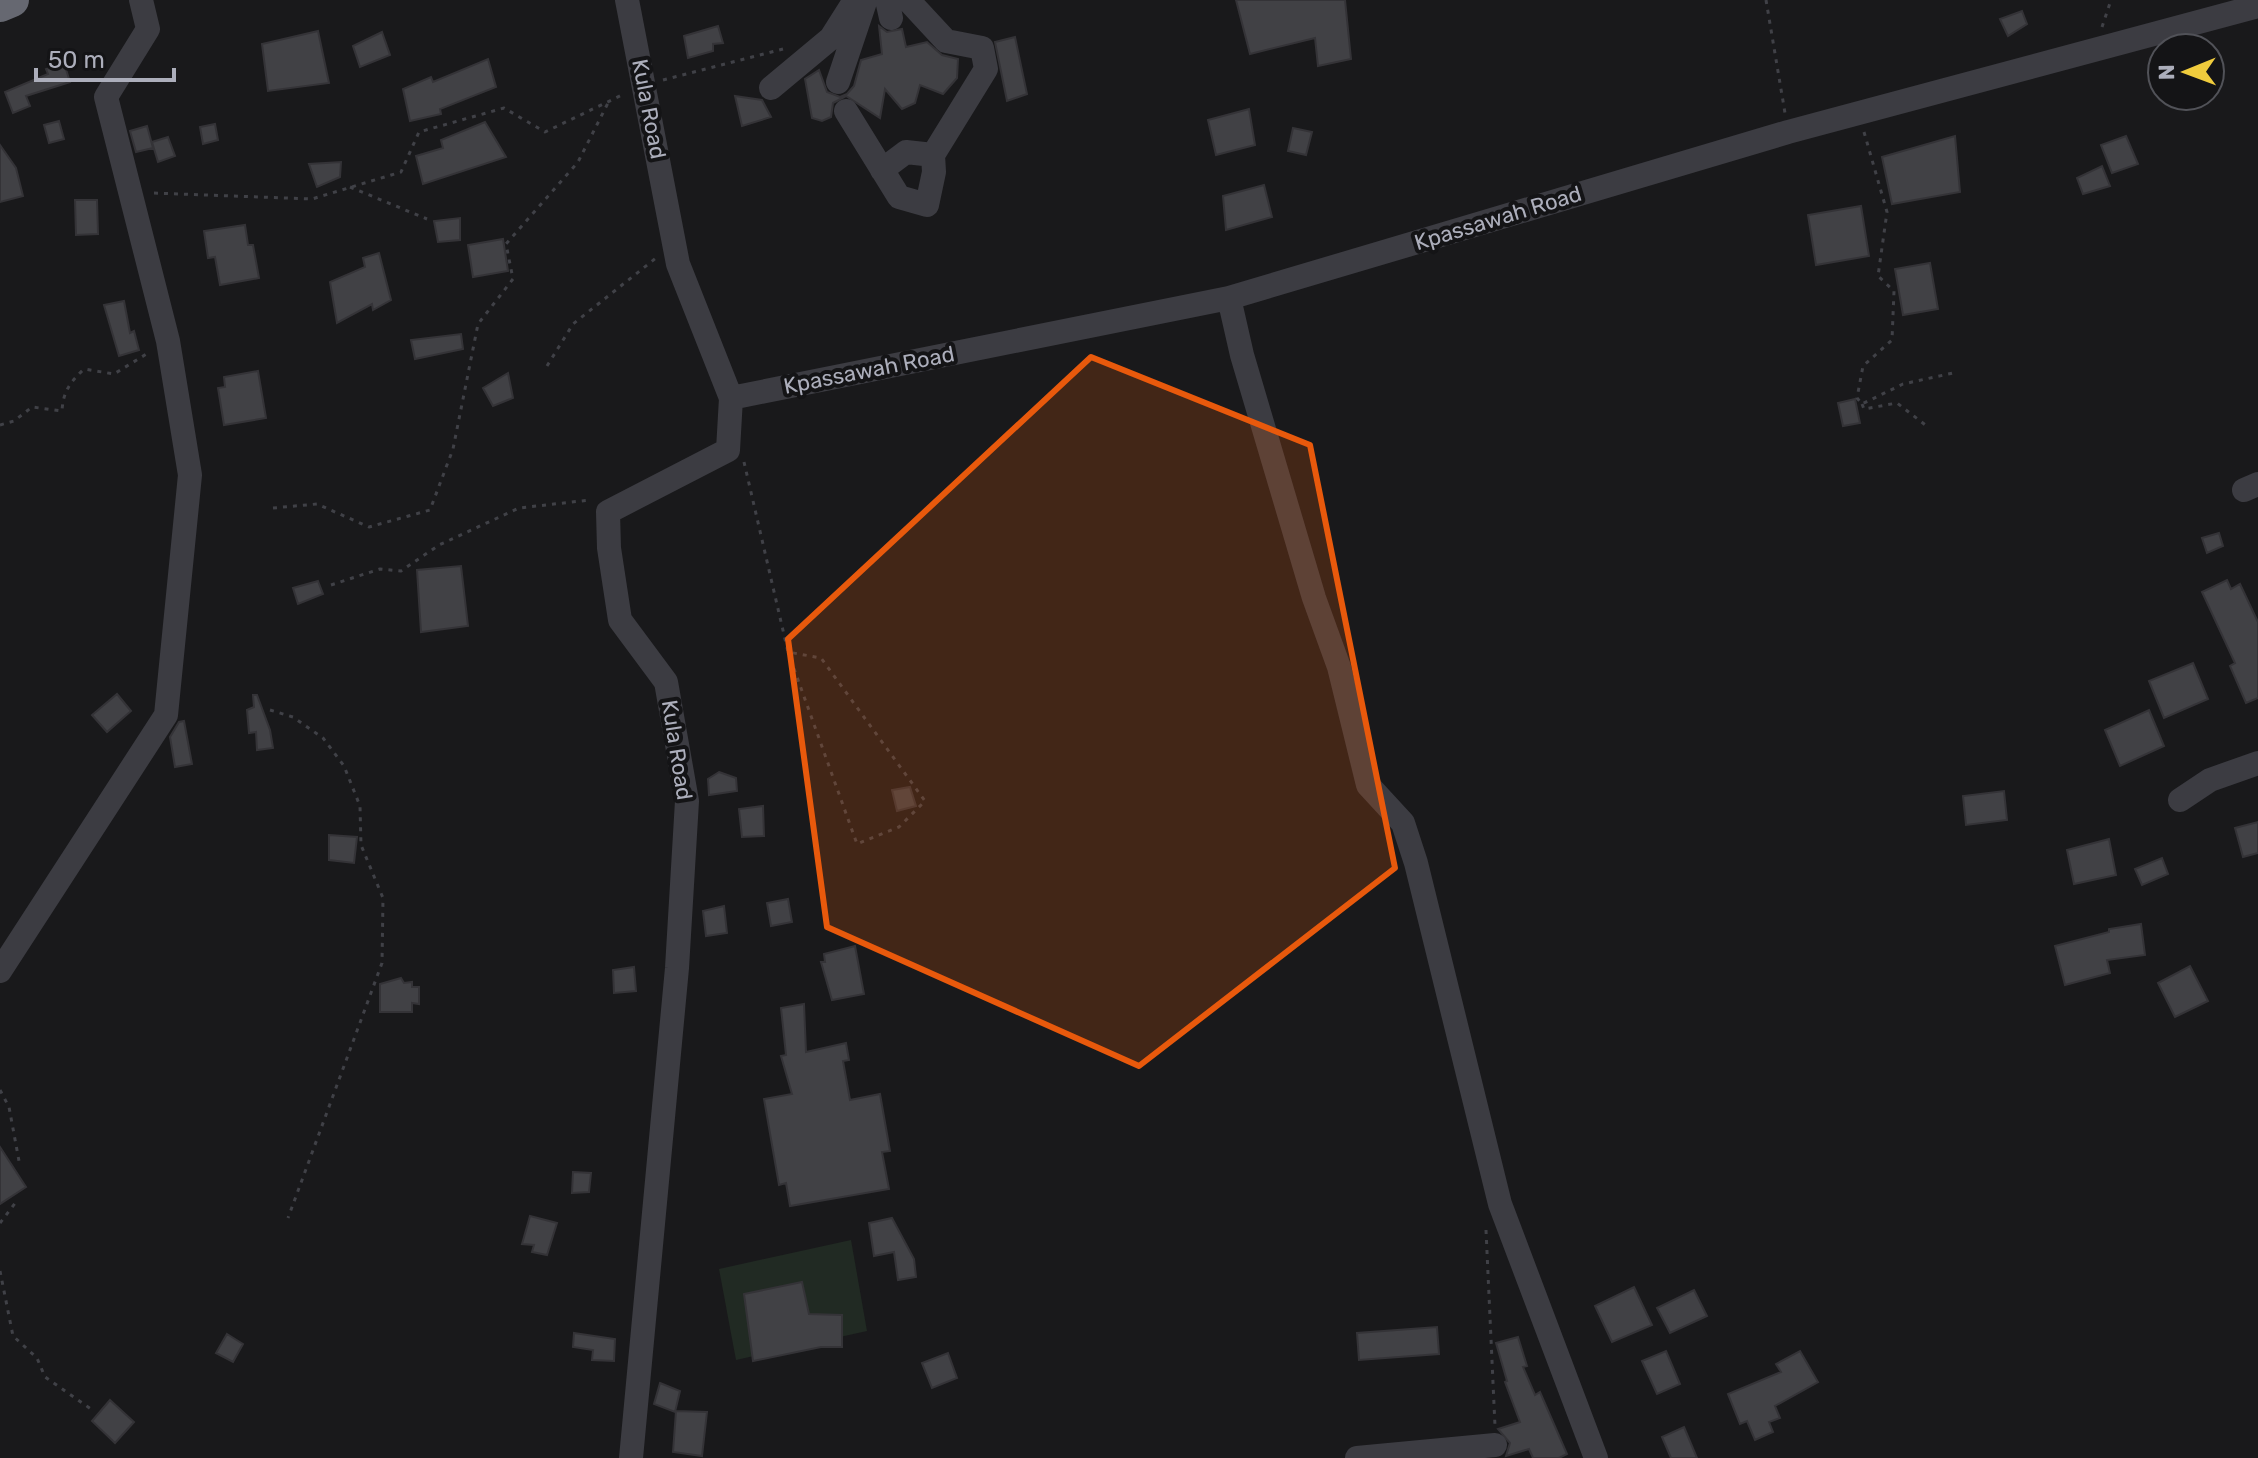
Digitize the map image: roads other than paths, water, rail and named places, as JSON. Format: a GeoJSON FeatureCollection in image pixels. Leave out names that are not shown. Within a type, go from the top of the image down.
{"type":"FeatureCollection","features":[{"type":"Feature","properties":{"kind":"highway"},"geometry":{"type":"LineString","coordinates":[[0,5],[12,0]]}},
{"type":"Feature","properties":{"kind":"street"},"geometry":{"type":"LineString","coordinates":[[0,971],[166,715],[190,475],[168,341],[106,97],[148,29],[141,0]]}},
{"type":"Feature","properties":{"kind":"street","name":"Kula Road"},"geometry":{"type":"LineString","coordinates":[[627,0],[678,264],[731,398],[728,450],[608,512],[609,548],[620,620],[666,682],[687,801],[677,968],[631,1458]]}},
{"type":"Feature","properties":{"kind":"street"},"geometry":{"type":"LineString","coordinates":[[771,88],[831,38],[855,0]]}},
{"type":"Feature","properties":{"kind":"street"},"geometry":{"type":"LineString","coordinates":[[838,82],[866,0]]}},
{"type":"Feature","properties":{"kind":"street"},"geometry":{"type":"LineString","coordinates":[[846,111],[899,197],[927,205],[934,172],[933,155],[986,69],[982,48],[946,41],[896,6]]}},
{"type":"Feature","properties":{"kind":"street","name":"Kpassawah Road"},"geometry":{"type":"LineString","coordinates":[[731,398],[1229,298],[1788,132],[2258,6]]}},
{"type":"Feature","properties":{"kind":"street"},"geometry":{"type":"LineString","coordinates":[[882,170],[906,152],[933,155]]}},
{"type":"Feature","properties":{"kind":"street"},"geometry":{"type":"LineString","coordinates":[[1229,298],[1242,355],[1309,583],[1339,667],[1368,785],[1403,823],[1416,863],[1500,1204],[1596,1458]]}},
{"type":"Feature","properties":{"kind":"street"},"geometry":{"type":"LineString","coordinates":[[2180,800],[2210,780],[2258,763]]}},
{"type":"Feature","properties":{"kind":"street"},"geometry":{"type":"LineString","coordinates":[[1357,1458],[1495,1445]]}}]}
